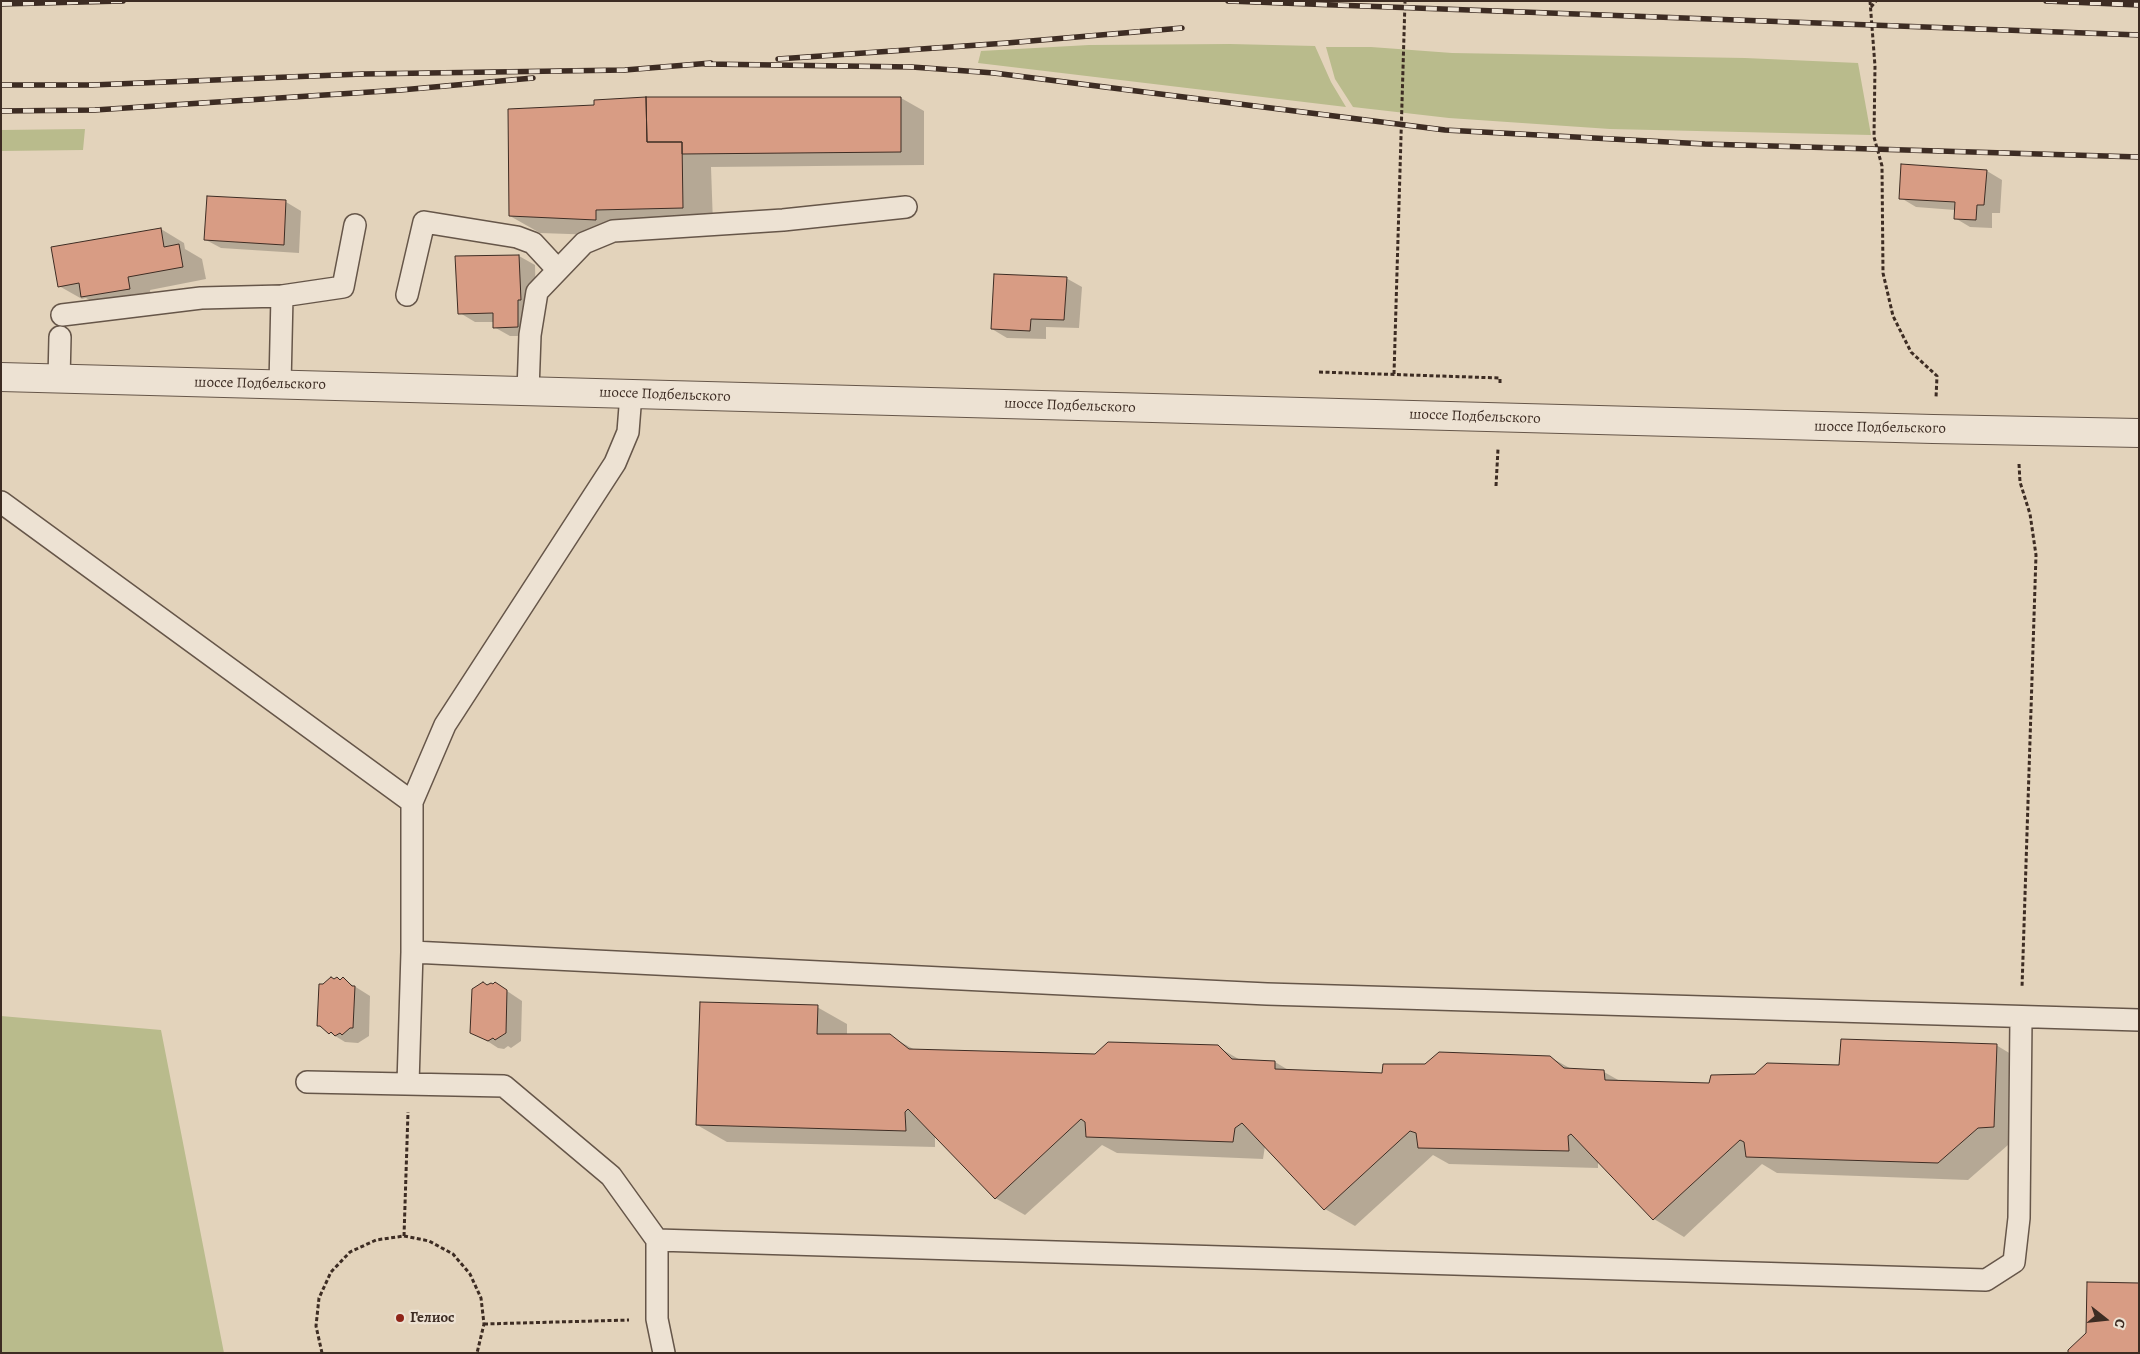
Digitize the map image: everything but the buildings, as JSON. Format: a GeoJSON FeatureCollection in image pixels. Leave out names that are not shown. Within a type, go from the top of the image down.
{"type":"FeatureCollection","features":[{"type":"Feature","properties":{"kind":"street","name":"шоссе Подбельского"},"geometry":{"type":"LineString","coordinates":[[1,377],[2139,433]]}},
{"type":"Feature","properties":{"kind":"lane"},"geometry":{"type":"LineString","coordinates":[[528,391],[530,335],[537,292],[584,243],[613,231],[784,220],[906,207]]}},
{"type":"Feature","properties":{"kind":"lane"},"geometry":{"type":"LineString","coordinates":[[407,295],[424,222],[517,237],[533,243],[558,270]]}},
{"type":"Feature","properties":{"kind":"lane"},"geometry":{"type":"LineString","coordinates":[[62,315],[200,298],[282,296],[343,287],[355,225]]}},
{"type":"Feature","properties":{"kind":"lane"},"geometry":{"type":"LineString","coordinates":[[280,385],[282,296]]}},
{"type":"Feature","properties":{"kind":"lane"},"geometry":{"type":"LineString","coordinates":[[59,379],[60,337]]}},
{"type":"Feature","properties":{"kind":"lane"},"geometry":{"type":"LineString","coordinates":[[408,1084],[412,952],[412,802],[445,725],[614,463],[628,432],[631,394]]}},
{"type":"Feature","properties":{"kind":"lane"},"geometry":{"type":"LineString","coordinates":[[1,502],[412,802]]}},
{"type":"Feature","properties":{"kind":"lane"},"geometry":{"type":"LineString","coordinates":[[412,952],[1268,994],[2021,1018],[2139,1020]]}},
{"type":"Feature","properties":{"kind":"lane"},"geometry":{"type":"LineString","coordinates":[[657,1240],[1986,1280],[2014,1262],[2019,1218],[2021,1018]]}},
{"type":"Feature","properties":{"kind":"lane"},"geometry":{"type":"LineString","coordinates":[[307,1082],[504,1086],[611,1176],[657,1240],[657,1319],[664,1353]]}},
{"type":"Feature","properties":{"kind":"path"},"geometry":{"type":"LineString","coordinates":[[1394,374],[1405,1]]}},
{"type":"Feature","properties":{"kind":"path"},"geometry":{"type":"LineString","coordinates":[[1870,1],[1875,66],[1874,137],[1882,166],[1884,273],[1892,316],[1911,352],[1937,376],[1935,403]]}},
{"type":"Feature","properties":{"kind":"path"},"geometry":{"type":"LineString","coordinates":[[1871,7],[1876,1]]}},
{"type":"Feature","properties":{"kind":"path"},"geometry":{"type":"LineString","coordinates":[[2019,458],[2020,482],[2030,514],[2036,555],[2022,994]]}},
{"type":"Feature","properties":{"kind":"path"},"geometry":{"type":"LineString","coordinates":[[404,1236],[408,1084]]}},
{"type":"Feature","properties":{"kind":"path"},"geometry":{"type":"LineString","coordinates":[[322,1353],[316,1326],[319,1298],[330,1272],[350,1252],[376,1240],[404,1236],[429,1241],[452,1254],[470,1274],[481,1298],[484,1324],[477,1353]]}},
{"type":"Feature","properties":{"kind":"path"},"geometry":{"type":"LineString","coordinates":[[484,1324],[657,1319]]}},
{"type":"Feature","properties":{"kind":"green space"},"geometry":{"type":"Polygon","coordinates":[[[1230,44],[1315,46],[1331,82],[1346,107],[978,63],[981,51],[1089,45],[1230,44]]]}},
{"type":"Feature","properties":{"kind":"green space"},"geometry":{"type":"Polygon","coordinates":[[[1326,47],[1371,47],[1452,53],[1745,58],[1858,63],[1871,135],[1610,129],[1449,118],[1353,107],[1335,79],[1326,47]]]}},
{"type":"Feature","properties":{"kind":"green space"},"geometry":{"type":"Polygon","coordinates":[[[85,129],[83,150],[1,151],[1,130],[85,129]]]}},
{"type":"Feature","properties":{"kind":"green space"},"geometry":{"type":"Polygon","coordinates":[[[1,1016],[161,1030],[224,1353],[1,1353],[1,1016]]]}},
{"type":"Feature","properties":{"kind":"railway"},"geometry":{"type":"LineString","coordinates":[[1,4],[123,1]]}},
{"type":"Feature","properties":{"kind":"railway"},"geometry":{"type":"LineString","coordinates":[[1228,1],[2139,35]]}},
{"type":"Feature","properties":{"kind":"railway"},"geometry":{"type":"LineString","coordinates":[[2046,1],[2139,5]]}},
{"type":"Feature","properties":{"kind":"railway"},"geometry":{"type":"LineString","coordinates":[[778,59],[1007,43],[1182,28]]}},
{"type":"Feature","properties":{"kind":"railway"},"geometry":{"type":"LineString","coordinates":[[1,85],[92,85],[362,74],[625,70],[711,63]]}},
{"type":"Feature","properties":{"kind":"railway"},"geometry":{"type":"LineString","coordinates":[[705,64],[912,67],[994,73],[1445,130],[1705,144],[2139,157]]}},
{"type":"Feature","properties":{"kind":"railway"},"geometry":{"type":"LineString","coordinates":[[1,111],[95,110],[401,90],[533,78]]}},
{"type":"Feature","properties":{"kind":"place","name":"Гелиос"},"geometry":{"type":"Point","coordinates":[400,1318]}}]}
